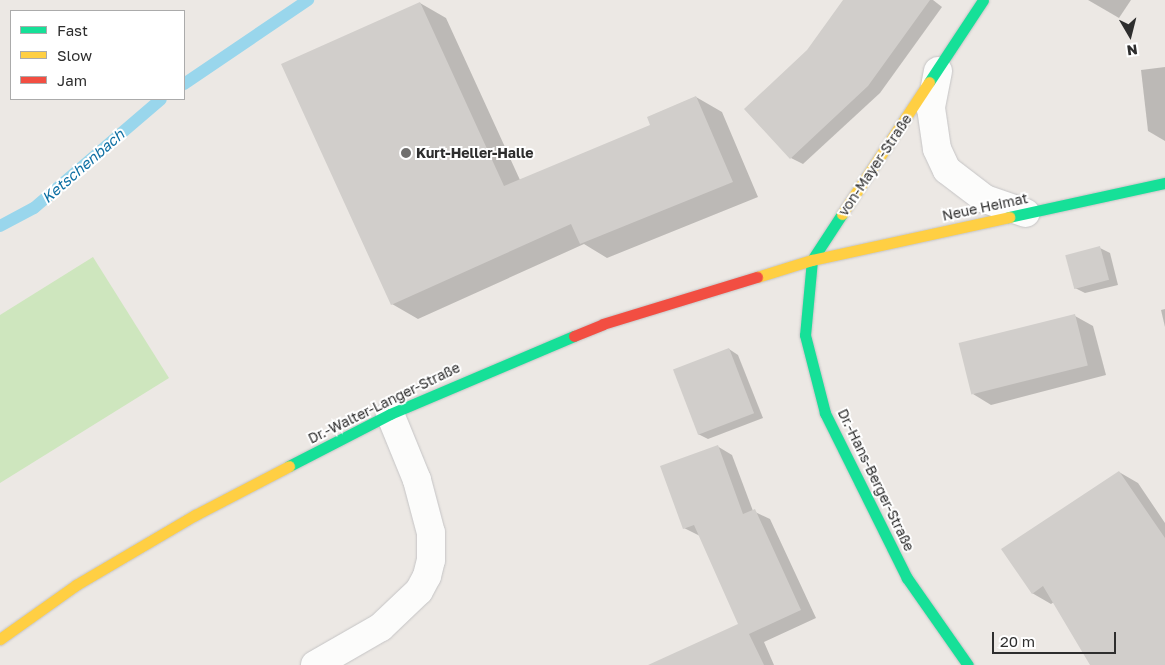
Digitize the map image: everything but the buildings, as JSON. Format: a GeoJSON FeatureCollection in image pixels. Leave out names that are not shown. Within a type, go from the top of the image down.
{"type":"FeatureCollection","features":[{"type":"Feature","properties":{"kind":"street","name":"von-Mayer-Straße"},"geometry":{"type":"LineString","coordinates":[[812,260],[983,0]]}},
{"type":"Feature","properties":{"kind":"street","name":"von-Mayer-Straße"},"geometry":{"type":"LineString","coordinates":[[938,71],[931,108],[937,149],[948,170],[985,198],[1026,213]]}},
{"type":"Feature","properties":{"kind":"street","name":"Neue Heimat"},"geometry":{"type":"LineString","coordinates":[[812,260],[1165,183]]}},
{"type":"Feature","properties":{"kind":"street","name":"Dr.-Walter-Langer-Straße"},"geometry":{"type":"LineString","coordinates":[[0,639],[76,585],[195,515],[390,414],[603,324],[812,260]]}},
{"type":"Feature","properties":{"kind":"street","name":"Dr.-Hans-Berger-Straße"},"geometry":{"type":"LineString","coordinates":[[812,260],[806,335],[825,413],[907,578],[968,665]]}},
{"type":"Feature","properties":{"kind":"street"},"geometry":{"type":"LineString","coordinates":[[315,665],[381,626],[419,591],[427,576],[431,560],[431,533],[417,480],[390,414]]}},
{"type":"Feature","properties":{"kind":"green space"},"geometry":{"type":"Polygon","coordinates":[[[93,257],[169,378],[0,483],[0,315],[93,257]]]}},
{"type":"Feature","properties":{"kind":"waterway","name":"Ketschenbach"},"geometry":{"type":"LineString","coordinates":[[185,83],[308,0]]}},
{"type":"Feature","properties":{"kind":"waterway","name":"Ketschenbach"},"geometry":{"type":"LineString","coordinates":[[0,226],[34,208],[160,100]]}},
{"type":"Feature","properties":{"kind":"traffic: fast"},"geometry":{"type":"LineString","coordinates":[[929,82],[983,0]]}},
{"type":"Feature","properties":{"kind":"traffic: fast"},"geometry":{"type":"LineString","coordinates":[[1009,217],[1165,183]]}},
{"type":"Feature","properties":{"kind":"traffic: fast"},"geometry":{"type":"LineString","coordinates":[[842,214],[812,260],[805,335],[825,413],[907,578],[968,665]]}},
{"type":"Feature","properties":{"kind":"traffic: fast"},"geometry":{"type":"LineString","coordinates":[[289,466],[390,414],[574,336]]}},
{"type":"Feature","properties":{"kind":"traffic: slow"},"geometry":{"type":"LineString","coordinates":[[842,214],[929,82]]}},
{"type":"Feature","properties":{"kind":"traffic: slow"},"geometry":{"type":"LineString","coordinates":[[757,277],[812,260],[1009,217]]}},
{"type":"Feature","properties":{"kind":"traffic: slow"},"geometry":{"type":"LineString","coordinates":[[0,639],[76,585],[195,515],[289,466]]}},
{"type":"Feature","properties":{"kind":"traffic: jam"},"geometry":{"type":"LineString","coordinates":[[574,336],[603,324],[757,277]]}},
{"type":"Feature","properties":{"kind":"place","name":"Kurt-Heller-Halle"},"geometry":{"type":"Point","coordinates":[406,153]}}]}
